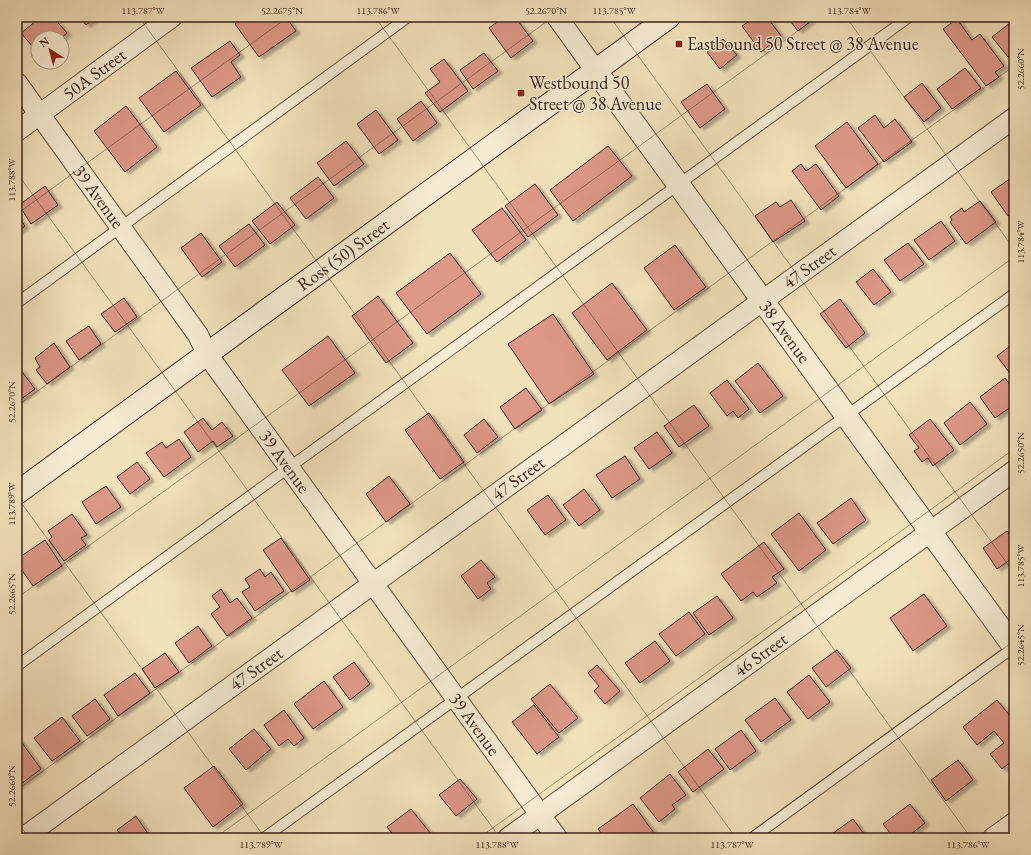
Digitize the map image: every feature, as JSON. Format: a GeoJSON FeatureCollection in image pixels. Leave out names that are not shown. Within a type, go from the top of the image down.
{"type":"FeatureCollection","features":[{"type":"Feature","properties":{"kind":"main road","name":"Ross (50) Street"},"geometry":{"type":"LineString","coordinates":[[17,493],[669,17]]}},
{"type":"Feature","properties":{"kind":"main road","name":"38 Avenue"},"geometry":{"type":"LineString","coordinates":[[596,70],[1014,647]]}},
{"type":"Feature","properties":{"kind":"street","name":"50A Street"},"geometry":{"type":"LineString","coordinates":[[17,131],[172,17]]}},
{"type":"Feature","properties":{"kind":"street","name":"38 Avenue"},"geometry":{"type":"LineString","coordinates":[[557,17],[596,70]]}},
{"type":"Feature","properties":{"kind":"street","name":"39 Avenue"},"geometry":{"type":"LineString","coordinates":[[17,83],[198,335],[207,354],[557,838]]}},
{"type":"Feature","properties":{"kind":"street","name":"47 Street"},"geometry":{"type":"LineString","coordinates":[[23,838],[1014,118]]}},
{"type":"Feature","properties":{"kind":"street","name":"46 Street"},"geometry":{"type":"LineString","coordinates":[[508,838],[1014,471]]}},
{"type":"Feature","properties":{"kind":"street"},"geometry":{"type":"LineString","coordinates":[[993,838],[1014,823]]}},
{"type":"Feature","properties":{"kind":"lane"},"geometry":{"type":"LineString","coordinates":[[17,303],[408,17]]}},
{"type":"Feature","properties":{"kind":"lane"},"geometry":{"type":"LineString","coordinates":[[17,666],[678,184],[910,17]]}},
{"type":"Feature","properties":{"kind":"lane"},"geometry":{"type":"LineString","coordinates":[[264,838],[1014,294]]}},
{"type":"Feature","properties":{"kind":"lane"},"geometry":{"type":"LineString","coordinates":[[752,838],[1014,647]]}},
{"type":"Feature","properties":{"kind":"building"},"geometry":{"type":"Polygon","coordinates":[[[33,17],[53,17],[64,30],[30,30],[30,44],[21,33],[36,21],[33,17]]]}},
{"type":"Feature","properties":{"kind":"building"},"geometry":{"type":"Polygon","coordinates":[[[80,17],[96,17],[86,25],[80,17]]]}},
{"type":"Feature","properties":{"kind":"building"},"geometry":{"type":"Polygon","coordinates":[[[244,17],[286,17],[296,31],[259,57],[235,24],[244,17]]]}},
{"type":"Feature","properties":{"kind":"building"},"geometry":{"type":"Polygon","coordinates":[[[504,17],[515,17],[533,41],[511,58],[489,28],[504,17]]]}},
{"type":"Feature","properties":{"kind":"building"},"geometry":{"type":"Polygon","coordinates":[[[755,17],[767,17],[781,36],[761,52],[742,26],[755,17]]]}},
{"type":"Feature","properties":{"kind":"building"},"geometry":{"type":"Polygon","coordinates":[[[787,17],[807,17],[811,21],[798,31],[787,17]]]}},
{"type":"Feature","properties":{"kind":"building"},"geometry":{"type":"Polygon","coordinates":[[[957,19],[972,40],[980,34],[1004,66],[995,72],[999,77],[986,86],[943,29],[957,19]]]}},
{"type":"Feature","properties":{"kind":"building"},"geometry":{"type":"Polygon","coordinates":[[[1010,23],[1014,29],[1014,52],[1008,57],[992,37],[1010,23]]]}},
{"type":"Feature","properties":{"kind":"building"},"geometry":{"type":"Polygon","coordinates":[[[723,39],[737,55],[720,69],[707,52],[723,39]]]}},
{"type":"Feature","properties":{"kind":"building"},"geometry":{"type":"Polygon","coordinates":[[[230,41],[240,55],[231,62],[241,77],[212,97],[191,68],[230,41]]]}},
{"type":"Feature","properties":{"kind":"building"},"geometry":{"type":"Polygon","coordinates":[[[484,53],[498,71],[473,89],[460,70],[484,53]]]}},
{"type":"Feature","properties":{"kind":"building"},"geometry":{"type":"Polygon","coordinates":[[[444,59],[468,91],[440,112],[425,93],[440,82],[430,69],[444,59]]]}},
{"type":"Feature","properties":{"kind":"building"},"geometry":{"type":"Polygon","coordinates":[[[965,68],[981,88],[952,109],[937,89],[965,68]]]}},
{"type":"Feature","properties":{"kind":"building"},"geometry":{"type":"Polygon","coordinates":[[[176,71],[201,105],[164,132],[139,98],[176,71]]]}},
{"type":"Feature","properties":{"kind":"building"},"geometry":{"type":"Polygon","coordinates":[[[922,83],[941,108],[924,122],[904,97],[922,83]]]}},
{"type":"Feature","properties":{"kind":"building"},"geometry":{"type":"Polygon","coordinates":[[[707,84],[725,109],[700,128],[681,102],[707,84]]]}},
{"type":"Feature","properties":{"kind":"building"},"geometry":{"type":"Polygon","coordinates":[[[421,101],[437,123],[413,141],[397,119],[421,101]]]}},
{"type":"Feature","properties":{"kind":"building"},"geometry":{"type":"Polygon","coordinates":[[[126,106],[157,147],[125,172],[94,131],[126,106]]]}},
{"type":"Feature","properties":{"kind":"building"},"geometry":{"type":"Polygon","coordinates":[[[376,110],[398,140],[379,154],[357,124],[376,110]]]}},
{"type":"Feature","properties":{"kind":"building"},"geometry":{"type":"Polygon","coordinates":[[[875,115],[884,128],[895,119],[912,142],[884,162],[858,128],[875,115]]]}},
{"type":"Feature","properties":{"kind":"building"},"geometry":{"type":"Polygon","coordinates":[[[847,122],[878,164],[846,188],[815,146],[847,122]]]}},
{"type":"Feature","properties":{"kind":"building"},"geometry":{"type":"Polygon","coordinates":[[[346,141],[364,164],[334,186],[317,163],[346,141]]]}},
{"type":"Feature","properties":{"kind":"building"},"geometry":{"type":"Polygon","coordinates":[[[608,146],[632,176],[573,221],[550,190],[608,146]]]}},
{"type":"Feature","properties":{"kind":"building"},"geometry":{"type":"Polygon","coordinates":[[[801,164],[806,171],[816,164],[839,196],[821,210],[792,171],[801,164]]]}},
{"type":"Feature","properties":{"kind":"building"},"geometry":{"type":"Polygon","coordinates":[[[1014,176],[1014,212],[1008,216],[991,192],[1014,176]]]}},
{"type":"Feature","properties":{"kind":"building"},"geometry":{"type":"Polygon","coordinates":[[[318,177],[334,198],[306,219],[290,198],[318,177]]]}},
{"type":"Feature","properties":{"kind":"building"},"geometry":{"type":"Polygon","coordinates":[[[535,184],[558,215],[528,237],[505,206],[535,184]]]}},
{"type":"Feature","properties":{"kind":"building"},"geometry":{"type":"Polygon","coordinates":[[[45,186],[58,205],[31,224],[19,205],[45,186]]]}},
{"type":"Feature","properties":{"kind":"building"},"geometry":{"type":"Polygon","coordinates":[[[791,200],[805,221],[773,242],[755,216],[776,202],[780,207],[791,200]]]}},
{"type":"Feature","properties":{"kind":"building"},"geometry":{"type":"Polygon","coordinates":[[[980,201],[996,222],[966,244],[950,222],[952,220],[950,217],[962,208],[964,212],[980,201]]]}},
{"type":"Feature","properties":{"kind":"building"},"geometry":{"type":"Polygon","coordinates":[[[277,202],[295,225],[270,244],[252,221],[277,202]]]}},
{"type":"Feature","properties":{"kind":"building"},"geometry":{"type":"Polygon","coordinates":[[[502,208],[526,240],[497,262],[472,230],[502,208]]]}},
{"type":"Feature","properties":{"kind":"building"},"geometry":{"type":"Polygon","coordinates":[[[17,215],[25,226],[17,232],[17,215]]]}},
{"type":"Feature","properties":{"kind":"building"},"geometry":{"type":"Polygon","coordinates":[[[941,221],[955,241],[929,260],[914,240],[941,221]]]}},
{"type":"Feature","properties":{"kind":"building"},"geometry":{"type":"Polygon","coordinates":[[[249,224],[265,245],[235,267],[219,246],[249,224]]]}},
{"type":"Feature","properties":{"kind":"building"},"geometry":{"type":"Polygon","coordinates":[[[201,233],[222,262],[202,277],[181,248],[201,233]]]}},
{"type":"Feature","properties":{"kind":"building"},"geometry":{"type":"Polygon","coordinates":[[[908,243],[924,264],[900,281],[884,260],[908,243]]]}},
{"type":"Feature","properties":{"kind":"building"},"geometry":{"type":"Polygon","coordinates":[[[675,245],[706,287],[674,310],[644,268],[675,245]]]}},
{"type":"Feature","properties":{"kind":"building"},"geometry":{"type":"Polygon","coordinates":[[[450,253],[481,294],[427,334],[396,293],[450,253]]]}},
{"type":"Feature","properties":{"kind":"building"},"geometry":{"type":"Polygon","coordinates":[[[873,269],[891,292],[874,305],[856,282],[873,269]]]}},
{"type":"Feature","properties":{"kind":"building"},"geometry":{"type":"Polygon","coordinates":[[[612,283],[647,330],[607,360],[572,313],[612,283]]]}},
{"type":"Feature","properties":{"kind":"building"},"geometry":{"type":"Polygon","coordinates":[[[378,296],[413,343],[386,363],[352,316],[378,296]]]}},
{"type":"Feature","properties":{"kind":"building"},"geometry":{"type":"Polygon","coordinates":[[[124,298],[137,317],[115,332],[101,314],[124,298]]]}},
{"type":"Feature","properties":{"kind":"building"},"geometry":{"type":"Polygon","coordinates":[[[840,299],[865,333],[846,348],[820,314],[840,299]]]}},
{"type":"Feature","properties":{"kind":"building"},"geometry":{"type":"Polygon","coordinates":[[[553,314],[594,374],[549,404],[508,344],[553,314]]]}},
{"type":"Feature","properties":{"kind":"building"},"geometry":{"type":"Polygon","coordinates":[[[89,326],[101,344],[79,360],[66,341],[89,326]]]}},
{"type":"Feature","properties":{"kind":"building"},"geometry":{"type":"Polygon","coordinates":[[[328,336],[355,373],[309,406],[282,370],[328,336]]]}},
{"type":"Feature","properties":{"kind":"building"},"geometry":{"type":"Polygon","coordinates":[[[54,343],[70,367],[47,384],[36,370],[40,367],[35,358],[54,343]]]}},
{"type":"Feature","properties":{"kind":"building"},"geometry":{"type":"Polygon","coordinates":[[[1014,343],[1014,379],[997,356],[1014,343]]]}},
{"type":"Feature","properties":{"kind":"building"},"geometry":{"type":"Polygon","coordinates":[[[758,363],[783,396],[760,413],[735,381],[758,363]]]}},
{"type":"Feature","properties":{"kind":"building"},"geometry":{"type":"Polygon","coordinates":[[[20,369],[35,389],[17,402],[17,371],[20,369]]]}},
{"type":"Feature","properties":{"kind":"building"},"geometry":{"type":"Polygon","coordinates":[[[1005,378],[1014,390],[1014,405],[995,418],[980,397],[1005,378]]]}},
{"type":"Feature","properties":{"kind":"building"},"geometry":{"type":"Polygon","coordinates":[[[727,380],[749,409],[738,418],[733,411],[727,416],[710,393],[727,380]]]}},
{"type":"Feature","properties":{"kind":"building"},"geometry":{"type":"Polygon","coordinates":[[[526,388],[542,410],[515,429],[500,407],[526,388]]]}},
{"type":"Feature","properties":{"kind":"building"},"geometry":{"type":"Polygon","coordinates":[[[970,402],[987,424],[960,445],[944,423],[970,402]]]}},
{"type":"Feature","properties":{"kind":"building"},"geometry":{"type":"Polygon","coordinates":[[[694,405],[709,426],[679,447],[664,426],[694,405]]]}},
{"type":"Feature","properties":{"kind":"building"},"geometry":{"type":"Polygon","coordinates":[[[429,413],[464,462],[440,479],[405,430],[429,413]]]}},
{"type":"Feature","properties":{"kind":"building"},"geometry":{"type":"Polygon","coordinates":[[[203,418],[212,430],[222,422],[233,436],[217,447],[213,441],[198,452],[184,432],[203,418]]]}},
{"type":"Feature","properties":{"kind":"building"},"geometry":{"type":"Polygon","coordinates":[[[484,419],[498,437],[477,453],[464,435],[484,419]]]}},
{"type":"Feature","properties":{"kind":"building"},"geometry":{"type":"Polygon","coordinates":[[[930,419],[954,450],[933,466],[928,458],[922,462],[914,451],[919,448],[909,435],[930,419]]]}},
{"type":"Feature","properties":{"kind":"building"},"geometry":{"type":"Polygon","coordinates":[[[657,432],[672,453],[649,469],[634,448],[657,432]]]}},
{"type":"Feature","properties":{"kind":"building"},"geometry":{"type":"Polygon","coordinates":[[[179,439],[191,457],[164,477],[146,453],[162,442],[166,448],[179,439]]]}},
{"type":"Feature","properties":{"kind":"building"},"geometry":{"type":"Polygon","coordinates":[[[625,456],[640,479],[612,498],[596,475],[625,456]]]}},
{"type":"Feature","properties":{"kind":"building"},"geometry":{"type":"Polygon","coordinates":[[[137,462],[150,479],[130,494],[117,477],[137,462]]]}},
{"type":"Feature","properties":{"kind":"building"},"geometry":{"type":"Polygon","coordinates":[[[389,476],[410,504],[386,522],[366,494],[389,476]]]}},
{"type":"Feature","properties":{"kind":"building"},"geometry":{"type":"Polygon","coordinates":[[[106,486],[121,507],[96,524],[82,502],[106,486]]]}},
{"type":"Feature","properties":{"kind":"building"},"geometry":{"type":"Polygon","coordinates":[[[584,489],[600,510],[579,526],[563,505],[584,489]]]}},
{"type":"Feature","properties":{"kind":"building"},"geometry":{"type":"Polygon","coordinates":[[[548,495],[566,520],[545,535],[527,510],[548,495]]]}},
{"type":"Feature","properties":{"kind":"building"},"geometry":{"type":"Polygon","coordinates":[[[851,498],[866,520],[833,544],[817,523],[851,498]]]}},
{"type":"Feature","properties":{"kind":"building"},"geometry":{"type":"Polygon","coordinates":[[[799,513],[826,550],[799,571],[771,534],[799,513]]]}},
{"type":"Feature","properties":{"kind":"building"},"geometry":{"type":"Polygon","coordinates":[[[72,514],[87,535],[81,538],[86,545],[64,561],[49,540],[52,537],[48,531],[72,514]]]}},
{"type":"Feature","properties":{"kind":"building"},"geometry":{"type":"Polygon","coordinates":[[[1007,531],[1014,540],[1014,557],[997,569],[983,548],[1007,531]]]}},
{"type":"Feature","properties":{"kind":"building"},"geometry":{"type":"Polygon","coordinates":[[[281,538],[310,580],[292,592],[263,550],[281,538]]]}},
{"type":"Feature","properties":{"kind":"building"},"geometry":{"type":"Polygon","coordinates":[[[45,540],[62,566],[33,586],[17,563],[17,559],[45,540]]]}},
{"type":"Feature","properties":{"kind":"building"},"geometry":{"type":"Polygon","coordinates":[[[764,542],[784,569],[772,577],[777,583],[757,597],[753,592],[741,601],[721,574],[764,542]]]}},
{"type":"Feature","properties":{"kind":"building"},"geometry":{"type":"Polygon","coordinates":[[[481,560],[495,577],[487,583],[491,589],[478,599],[461,576],[481,560]]]}},
{"type":"Feature","properties":{"kind":"building"},"geometry":{"type":"Polygon","coordinates":[[[260,569],[265,577],[271,572],[284,591],[255,611],[242,592],[250,587],[245,579],[260,569]]]}},
{"type":"Feature","properties":{"kind":"building"},"geometry":{"type":"Polygon","coordinates":[[[221,589],[230,603],[237,598],[252,618],[227,636],[211,614],[220,607],[212,596],[221,589]]]}},
{"type":"Feature","properties":{"kind":"building"},"geometry":{"type":"Polygon","coordinates":[[[924,594],[947,626],[913,651],[890,618],[924,594]]]}},
{"type":"Feature","properties":{"kind":"building"},"geometry":{"type":"Polygon","coordinates":[[[717,596],[733,618],[709,635],[693,613],[717,596]]]}},
{"type":"Feature","properties":{"kind":"building"},"geometry":{"type":"Polygon","coordinates":[[[689,612],[705,634],[676,656],[659,634],[689,612]]]}},
{"type":"Feature","properties":{"kind":"building"},"geometry":{"type":"Polygon","coordinates":[[[198,626],[212,646],[189,663],[175,643],[198,626]]]}},
{"type":"Feature","properties":{"kind":"building"},"geometry":{"type":"Polygon","coordinates":[[[655,641],[670,661],[640,683],[625,663],[655,641]]]}},
{"type":"Feature","properties":{"kind":"building"},"geometry":{"type":"Polygon","coordinates":[[[837,650],[851,668],[826,687],[812,668],[837,650]]]}},
{"type":"Feature","properties":{"kind":"building"},"geometry":{"type":"Polygon","coordinates":[[[165,653],[179,672],[155,688],[142,669],[165,653]]]}},
{"type":"Feature","properties":{"kind":"building"},"geometry":{"type":"Polygon","coordinates":[[[354,662],[370,684],[350,700],[333,677],[354,662]]]}},
{"type":"Feature","properties":{"kind":"building"},"geometry":{"type":"Polygon","coordinates":[[[597,665],[620,691],[605,704],[594,691],[599,686],[588,673],[597,665]]]}},
{"type":"Feature","properties":{"kind":"building"},"geometry":{"type":"Polygon","coordinates":[[[135,673],[150,693],[118,716],[104,695],[135,673]]]}},
{"type":"Feature","properties":{"kind":"building"},"geometry":{"type":"Polygon","coordinates":[[[809,675],[830,702],[808,719],[787,692],[809,675]]]}},
{"type":"Feature","properties":{"kind":"building"},"geometry":{"type":"Polygon","coordinates":[[[324,681],[343,707],[313,729],[294,704],[324,681]]]}},
{"type":"Feature","properties":{"kind":"building"},"geometry":{"type":"Polygon","coordinates":[[[550,684],[578,718],[559,733],[531,699],[550,684]]]}},
{"type":"Feature","properties":{"kind":"building"},"geometry":{"type":"Polygon","coordinates":[[[775,698],[791,720],[761,742],[745,720],[775,698]]]}},
{"type":"Feature","properties":{"kind":"building"},"geometry":{"type":"Polygon","coordinates":[[[95,699],[110,719],[87,736],[72,716],[95,699]]]}},
{"type":"Feature","properties":{"kind":"building"},"geometry":{"type":"Polygon","coordinates":[[[997,700],[1014,721],[1014,759],[1002,769],[990,754],[1004,743],[994,731],[977,745],[963,727],[997,700]]]}},
{"type":"Feature","properties":{"kind":"building"},"geometry":{"type":"Polygon","coordinates":[[[534,705],[559,737],[537,754],[512,722],[534,705]]]}},
{"type":"Feature","properties":{"kind":"building"},"geometry":{"type":"Polygon","coordinates":[[[284,710],[304,738],[294,746],[288,739],[279,746],[264,725],[284,710]]]}},
{"type":"Feature","properties":{"kind":"building"},"geometry":{"type":"Polygon","coordinates":[[[62,717],[80,741],[52,761],[34,738],[62,717]]]}},
{"type":"Feature","properties":{"kind":"building"},"geometry":{"type":"Polygon","coordinates":[[[254,729],[271,749],[246,770],[229,749],[254,729]]]}},
{"type":"Feature","properties":{"kind":"building"},"geometry":{"type":"Polygon","coordinates":[[[741,730],[756,751],[730,770],[715,749],[741,730]]]}},
{"type":"Feature","properties":{"kind":"building"},"geometry":{"type":"Polygon","coordinates":[[[17,736],[41,769],[17,787],[17,736]]]}},
{"type":"Feature","properties":{"kind":"building"},"geometry":{"type":"Polygon","coordinates":[[[708,749],[724,769],[693,792],[678,772],[708,749]]]}},
{"type":"Feature","properties":{"kind":"building"},"geometry":{"type":"Polygon","coordinates":[[[958,760],[973,780],[946,801],[931,780],[958,760]]]}},
{"type":"Feature","properties":{"kind":"building"},"geometry":{"type":"Polygon","coordinates":[[[214,766],[243,804],[213,827],[184,788],[214,766]]]}},
{"type":"Feature","properties":{"kind":"building"},"geometry":{"type":"Polygon","coordinates":[[[670,774],[686,795],[672,805],[675,809],[659,822],[640,798],[670,774]]]}},
{"type":"Feature","properties":{"kind":"building"},"geometry":{"type":"Polygon","coordinates":[[[460,779],[477,799],[456,816],[439,795],[460,779]]]}},
{"type":"Feature","properties":{"kind":"building"},"geometry":{"type":"Polygon","coordinates":[[[633,804],[654,833],[647,838],[605,838],[598,829],[633,804]]]}},
{"type":"Feature","properties":{"kind":"building"},"geometry":{"type":"Polygon","coordinates":[[[910,804],[925,823],[906,838],[894,838],[883,824],[910,804]]]}},
{"type":"Feature","properties":{"kind":"building"},"geometry":{"type":"Polygon","coordinates":[[[411,809],[431,834],[425,838],[396,838],[387,827],[411,809]]]}},
{"type":"Feature","properties":{"kind":"building"},"geometry":{"type":"Polygon","coordinates":[[[136,816],[151,838],[123,838],[117,830],[136,816]]]}},
{"type":"Feature","properties":{"kind":"building"},"geometry":{"type":"Polygon","coordinates":[[[853,819],[867,838],[826,838],[853,819]]]}},
{"type":"Feature","properties":{"kind":"place","name":"Eastbound 50 Street @ 38 Avenue"},"geometry":{"type":"Point","coordinates":[679,44]}},
{"type":"Feature","properties":{"kind":"place","name":"Westbound 50 Street @ 38 Avenue"},"geometry":{"type":"Point","coordinates":[521,93]}}]}
